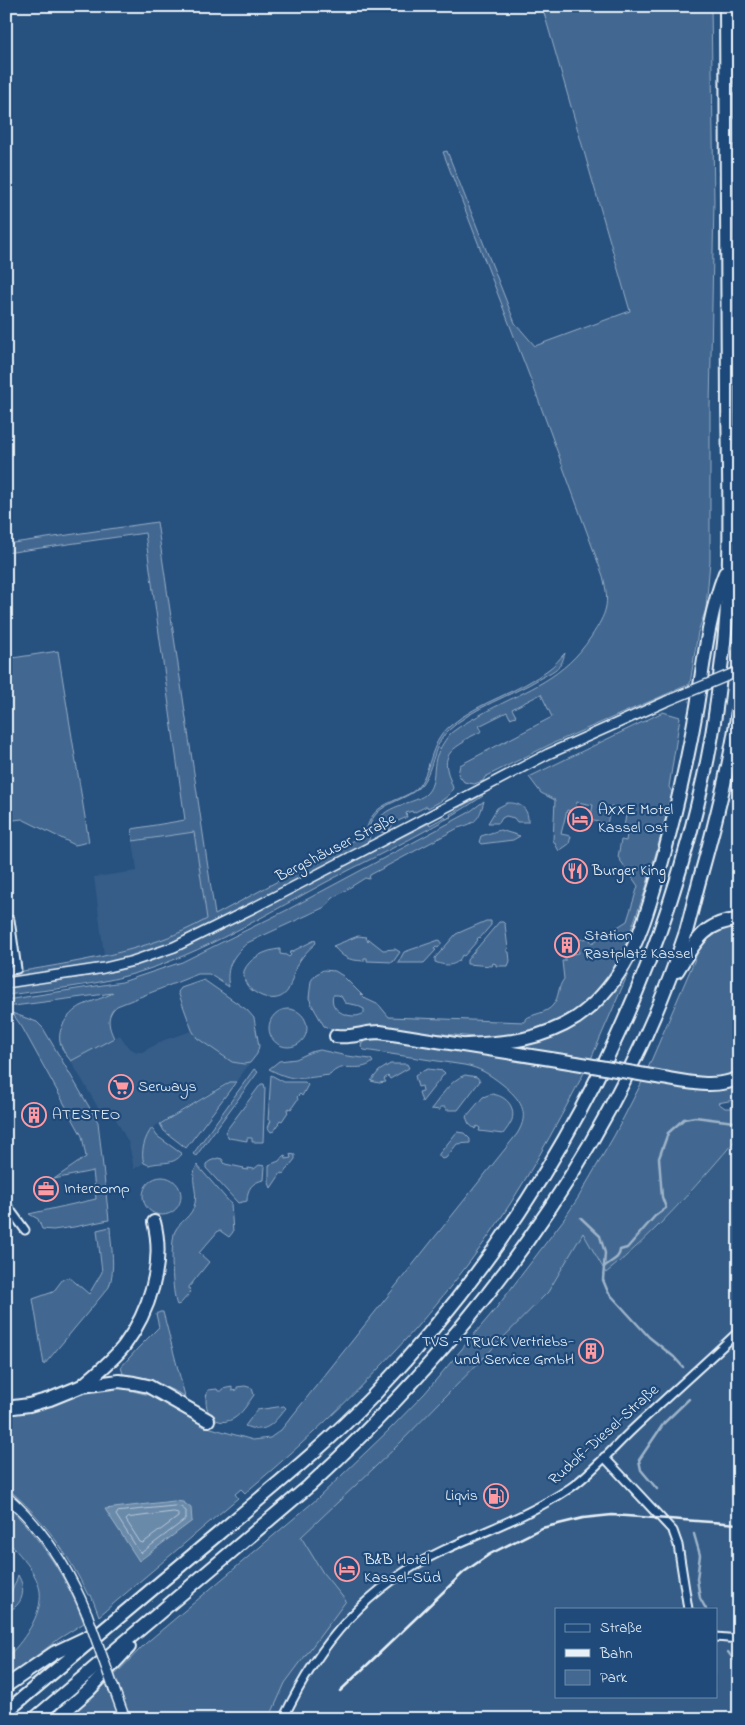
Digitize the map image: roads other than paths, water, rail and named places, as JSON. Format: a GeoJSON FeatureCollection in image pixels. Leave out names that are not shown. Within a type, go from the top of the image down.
{"type":"FeatureCollection","features":[{"type":"Feature","properties":{"kind":"highway"},"geometry":{"type":"LineString","coordinates":[[6,1712],[298,1466],[372,1397],[441,1319],[525,1206],[555,1156],[606,1061],[626,1015],[650,956],[684,854],[705,772],[722,665],[729,564],[726,6]]}},
{"type":"Feature","properties":{"kind":"highway"},"geometry":{"type":"LineString","coordinates":[[467,1045],[508,1043],[528,1039],[545,1034],[571,1021],[589,1008],[604,992],[629,956],[652,894],[679,800],[696,714],[706,645],[717,594],[729,564]]}},
{"type":"Feature","properties":{"kind":"highway"},"geometry":{"type":"LineString","coordinates":[[34,1719],[301,1493],[350,1448],[415,1382],[486,1298],[556,1201],[592,1141],[622,1085],[662,994],[686,931],[725,783],[739,704]]}},
{"type":"Feature","properties":{"kind":"highway"},"geometry":{"type":"LineString","coordinates":[[662,994],[696,941],[704,932],[721,922],[739,920]]}},
{"type":"Feature","properties":{"kind":"highway"},"geometry":{"type":"LineString","coordinates":[[336,1036],[347,1037],[380,1032],[711,1084],[723,1083],[739,1078]]}},
{"type":"Feature","properties":{"kind":"highway"},"geometry":{"type":"LineString","coordinates":[[82,1386],[116,1354],[140,1319],[152,1290],[155,1277],[157,1247],[154,1222]]}},
{"type":"Feature","properties":{"kind":"highway"},"geometry":{"type":"LineString","coordinates":[[6,1408],[29,1405],[50,1399],[82,1386],[106,1382],[126,1382],[141,1384],[162,1393],[208,1420]]}},
{"type":"Feature","properties":{"kind":"highway"},"geometry":{"type":"LineString","coordinates":[[56,1719],[90,1690],[180,1595]]}},
{"type":"Feature","properties":{"kind":"highway"},"geometry":{"type":"LineString","coordinates":[[6,1686],[54,1653],[105,1629]]}},
{"type":"Feature","properties":{"kind":"main road","name":"Bergshäuser Straße"},"geometry":{"type":"LineString","coordinates":[[6,982],[104,968],[147,957],[186,941],[548,754],[739,671]]}},
{"type":"Feature","properties":{"kind":"main road"},"geometry":{"type":"LineString","coordinates":[[6,1496],[28,1518],[59,1557],[70,1576],[87,1614],[125,1719]]}},
{"type":"Feature","properties":{"kind":"street"},"geometry":{"type":"LineString","coordinates":[[6,971],[17,969],[10,920]]}},
{"type":"Feature","properties":{"kind":"street"},"geometry":{"type":"LineString","coordinates":[[6,1204],[24,1230]]}},
{"type":"Feature","properties":{"kind":"street","name":"Rudolf-Diesel-Straße"},"geometry":{"type":"LineString","coordinates":[[283,1719],[304,1677],[322,1649],[356,1610],[407,1571],[443,1550],[522,1516],[572,1487],[739,1331]]}},
{"type":"Feature","properties":{"kind":"street"},"geometry":{"type":"LineString","coordinates":[[604,1457],[673,1531],[678,1545],[688,1608]]}},
{"type":"Feature","properties":{"kind":"street"},"geometry":{"type":"LineString","coordinates":[[718,1637],[739,1639]]}},
{"type":"Feature","properties":{"kind":"water"},"geometry":{"type":"Polygon","coordinates":[[[174,1501],[183,1502],[191,1508],[192,1521],[139,1561],[105,1509],[174,1501]]]}},
{"type":"Feature","properties":{"kind":"waterway"},"geometry":{"type":"LineString","coordinates":[[604,1267],[617,1258],[620,1250],[627,1248],[655,1216],[666,1208],[662,1197],[659,1158],[668,1133],[684,1119],[695,1117],[734,1122],[739,1119]]}},
{"type":"Feature","properties":{"kind":"waterway"},"geometry":{"type":"LineString","coordinates":[[581,1218],[600,1236],[605,1253],[603,1280],[608,1292],[649,1337],[674,1357],[683,1367]]}},
{"type":"Feature","properties":{"kind":"waterway"},"geometry":{"type":"LineString","coordinates":[[657,1489],[641,1470],[639,1460],[664,1423],[689,1399]]}},
{"type":"Feature","properties":{"kind":"waterway"},"geometry":{"type":"LineString","coordinates":[[694,1534],[700,1555],[697,1579],[700,1598],[705,1608]]}},
{"type":"Feature","properties":{"kind":"waterway"},"geometry":{"type":"LineString","coordinates":[[728,1652],[734,1660],[739,1661]]}},
{"type":"Feature","properties":{"kind":"railway"},"geometry":{"type":"LineString","coordinates":[[340,1691],[464,1572],[490,1554],[542,1528],[583,1518],[612,1515],[739,1524]]}},
{"type":"Feature","properties":{"kind":"place","name":"AXXE Motel Kassel Ost"},"geometry":{"type":"Point","coordinates":[580,819]}},
{"type":"Feature","properties":{"kind":"place","name":"Burger King"},"geometry":{"type":"Point","coordinates":[575,871]}},
{"type":"Feature","properties":{"kind":"place","name":"Station Rastplatz Kassel"},"geometry":{"type":"Point","coordinates":[567,945]}},
{"type":"Feature","properties":{"kind":"place","name":"Serways"},"geometry":{"type":"Point","coordinates":[121,1087]}},
{"type":"Feature","properties":{"kind":"place","name":"ATESTEO"},"geometry":{"type":"Point","coordinates":[34,1115]}},
{"type":"Feature","properties":{"kind":"place","name":"Intercomp"},"geometry":{"type":"Point","coordinates":[46,1189]}},
{"type":"Feature","properties":{"kind":"place","name":"TVS - TRUCK Vertriebs- und Service GmbH"},"geometry":{"type":"Point","coordinates":[591,1351]}},
{"type":"Feature","properties":{"kind":"place","name":"Liqvis"},"geometry":{"type":"Point","coordinates":[496,1496]}},
{"type":"Feature","properties":{"kind":"place","name":"B&B Hotel Kassel-Süd"},"geometry":{"type":"Point","coordinates":[347,1569]}}]}
